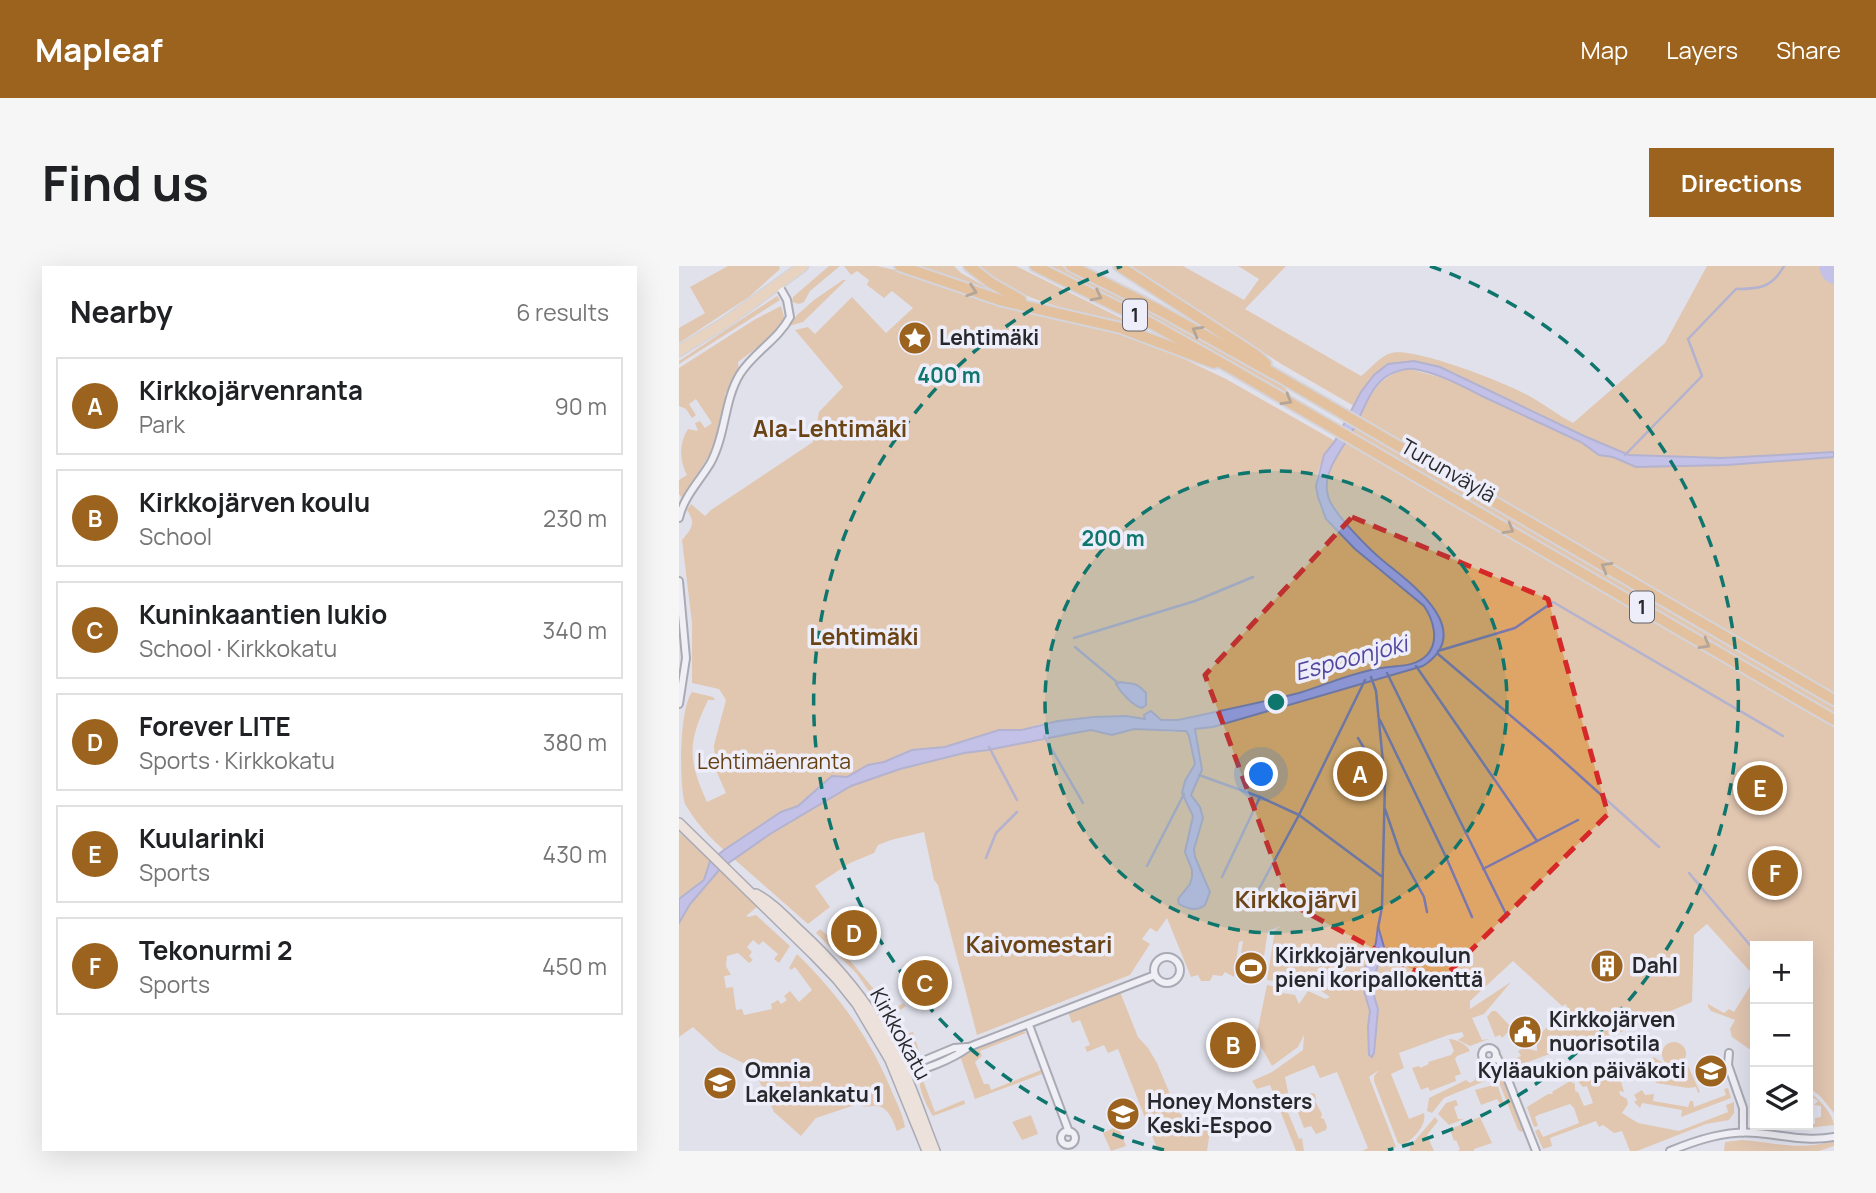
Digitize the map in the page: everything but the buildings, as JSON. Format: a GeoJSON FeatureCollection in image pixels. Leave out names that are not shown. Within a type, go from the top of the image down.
{"type":"FeatureCollection","features":[{"type":"Feature","properties":{"kind":"highway"},"geometry":{"type":"LineString","coordinates":[[900,266],[991,297],[1121,328],[1157,340],[1201,360],[1232,369]]}},
{"type":"Feature","properties":{"kind":"highway"},"geometry":{"type":"LineString","coordinates":[[969,266],[1006,293],[1033,306]]}},
{"type":"Feature","properties":{"kind":"highway","name":"Turunväylä"},"geometry":{"type":"LineString","coordinates":[[1035,266],[1154,325],[1232,369],[1834,720]]}},
{"type":"Feature","properties":{"kind":"highway","name":"Turunväylä"},"geometry":{"type":"LineString","coordinates":[[1071,266],[1159,310],[1278,376],[1834,701]]}},
{"type":"Feature","properties":{"kind":"highway"},"geometry":{"type":"LineString","coordinates":[[1119,266],[1256,355],[1278,376]]}},
{"type":"Feature","properties":{"kind":"main road"},"geometry":{"type":"LineString","coordinates":[[778,284],[794,266]]}},
{"type":"Feature","properties":{"kind":"main road"},"geometry":{"type":"LineString","coordinates":[[679,351],[726,322],[803,266]]}},
{"type":"Feature","properties":{"kind":"main road","name":"Kirkkokatu"},"geometry":{"type":"LineString","coordinates":[[679,823],[751,891],[766,900],[843,974],[876,1019],[935,1151]]}},
{"type":"Feature","properties":{"kind":"main road","name":"Kirkkokatu"},"geometry":{"type":"LineString","coordinates":[[901,1072],[927,1151]]}},
{"type":"Feature","properties":{"kind":"street"},"geometry":{"type":"LineString","coordinates":[[679,519],[684,502],[711,462],[720,441],[732,389],[740,373],[781,333],[790,317],[778,284]]}},
{"type":"Feature","properties":{"kind":"street"},"geometry":{"type":"LineString","coordinates":[[679,581],[686,657],[679,704]]}},
{"type":"Feature","properties":{"kind":"street"},"geometry":{"type":"LineString","coordinates":[[1171,957],[1179,964],[1179,975],[1171,982],[1164,982],[1155,975],[1156,964],[1160,959],[1171,957]]}},
{"type":"Feature","properties":{"kind":"street"},"geometry":{"type":"LineString","coordinates":[[901,1072],[960,1054],[969,1047],[1155,975]]}},
{"type":"Feature","properties":{"kind":"street"},"geometry":{"type":"LineString","coordinates":[[1029,1025],[1069,1132]]}},
{"type":"Feature","properties":{"kind":"street"},"geometry":{"type":"LineString","coordinates":[[1728,1052],[1728,1065],[1743,1108],[1743,1133]]}},
{"type":"Feature","properties":{"kind":"street"},"geometry":{"type":"LineString","coordinates":[[1497,1056],[1536,1151]]}},
{"type":"Feature","properties":{"kind":"street"},"geometry":{"type":"LineString","coordinates":[[1670,1151],[1716,1137],[1743,1133],[1800,1140],[1834,1138]]}},
{"type":"Feature","properties":{"kind":"street"},"geometry":{"type":"LineString","coordinates":[[1683,1146],[1689,1151]]}},
{"type":"Feature","properties":{"kind":"highlighted area"},"geometry":{"type":"Polygon","coordinates":[[[1352,517],[1548,599],[1608,814],[1438,983],[1289,903],[1205,675],[1352,517]]]}},
{"type":"Feature","properties":{"kind":"green space"},"geometry":{"type":"Polygon","coordinates":[[[728,266],[779,266],[780,269],[749,297],[679,343],[679,328],[705,313],[690,287],[728,266]]]}},
{"type":"Feature","properties":{"kind":"green space"},"geometry":{"type":"Polygon","coordinates":[[[829,266],[840,266],[810,291],[804,302],[792,302],[793,297],[829,266]]]}},
{"type":"Feature","properties":{"kind":"green space","name":"Lehtimäenranta"},"geometry":{"type":"Polygon","coordinates":[[[844,266],[877,266],[895,270],[985,302],[1151,343],[1226,379],[1335,441],[1318,472],[1317,493],[1323,512],[1348,542],[1424,606],[1434,630],[1431,649],[1422,659],[1411,664],[1371,670],[1299,693],[1178,720],[1161,720],[1151,711],[1145,715],[1145,719],[1126,716],[1040,724],[1022,730],[999,730],[945,747],[905,752],[884,762],[868,765],[847,777],[832,776],[798,806],[781,812],[724,850],[693,816],[685,804],[683,794],[682,730],[692,692],[713,697],[715,700],[708,700],[696,728],[693,762],[696,774],[707,802],[726,793],[715,768],[714,745],[726,700],[719,689],[692,683],[692,623],[682,540],[692,526],[687,510],[691,504],[705,516],[813,442],[819,412],[843,387],[795,330],[808,327],[815,334],[852,297],[886,333],[913,308],[892,291],[884,298],[867,285],[869,280],[857,271],[851,275],[844,266]]]}},
{"type":"Feature","properties":{"kind":"green space"},"geometry":{"type":"Polygon","coordinates":[[[915,266],[954,266],[961,273],[997,293],[995,294],[915,266]]]}},
{"type":"Feature","properties":{"kind":"green space"},"geometry":{"type":"Polygon","coordinates":[[[976,266],[1016,266],[1139,327],[1034,298],[1014,290],[976,266]]]}},
{"type":"Feature","properties":{"kind":"green space"},"geometry":{"type":"Polygon","coordinates":[[[1051,266],[1062,266],[1152,312],[1283,386],[1291,395],[1150,316],[1051,266]]]}},
{"type":"Feature","properties":{"kind":"green space"},"geometry":{"type":"Polygon","coordinates":[[[1128,266],[1183,266],[1244,300],[1259,279],[1238,266],[1286,266],[1245,309],[1361,376],[1391,353],[1419,355],[1503,384],[1531,397],[1573,423],[1665,343],[1707,266],[1834,266],[1834,452],[1722,458],[1629,455],[1440,367],[1402,362],[1361,392],[1354,406],[1283,365],[1128,266]]]}},
{"type":"Feature","properties":{"kind":"green space"},"geometry":{"type":"Polygon","coordinates":[[[846,280],[803,322],[789,326],[814,300],[846,280]]]}},
{"type":"Feature","properties":{"kind":"green space"},"geometry":{"type":"Polygon","coordinates":[[[777,296],[780,300],[679,364],[679,361],[777,296]]]}},
{"type":"Feature","properties":{"kind":"green space"},"geometry":{"type":"Polygon","coordinates":[[[781,306],[785,320],[767,340],[738,362],[739,373],[725,394],[728,403],[713,449],[682,498],[679,494],[679,480],[687,475],[681,452],[685,434],[688,429],[698,431],[695,423],[700,421],[705,428],[712,423],[696,399],[689,404],[696,415],[692,418],[686,409],[679,406],[679,368],[781,306]]]}},
{"type":"Feature","properties":{"kind":"green space"},"geometry":{"type":"Polygon","coordinates":[[[1409,369],[1447,379],[1581,442],[1599,455],[1613,457],[1636,467],[1727,465],[1834,457],[1834,1113],[1813,1091],[1813,941],[1750,941],[1750,971],[1707,924],[1694,935],[1692,1002],[1621,1032],[1512,1068],[1506,1057],[1511,1061],[1521,1056],[1518,1051],[1524,1048],[1537,1051],[1537,1037],[1567,1008],[1566,1004],[1562,1006],[1513,961],[1470,1001],[1470,1009],[1511,982],[1484,1014],[1472,1018],[1482,1040],[1489,1039],[1470,1046],[1458,1040],[1464,1036],[1462,1032],[1399,1053],[1404,1068],[1391,1074],[1409,1119],[1424,1113],[1424,1122],[1411,1139],[1403,1145],[1398,1143],[1374,1081],[1379,1070],[1369,1077],[1396,1147],[1387,1151],[1362,1151],[1368,1148],[1337,1072],[1320,1078],[1314,1065],[1285,1077],[1290,1102],[1285,1105],[1299,1139],[1302,1138],[1304,1151],[1296,1151],[1270,1085],[1257,1089],[1252,1081],[1272,1072],[1303,1050],[1304,1035],[1298,1047],[1272,1066],[1256,1038],[1267,985],[1282,988],[1283,993],[1295,995],[1299,1004],[1308,991],[1326,999],[1330,997],[1320,988],[1267,980],[1275,930],[1281,926],[1268,931],[1264,956],[1241,953],[1243,941],[1239,942],[1234,977],[1225,972],[1222,976],[1213,975],[1210,981],[1201,981],[1198,975],[1191,977],[1167,918],[1157,932],[1150,928],[1142,939],[1150,944],[1130,975],[977,1035],[938,885],[934,880],[924,832],[878,845],[874,853],[850,863],[815,886],[830,907],[808,924],[734,859],[770,834],[851,786],[900,769],[964,753],[1091,730],[1112,735],[1134,729],[1174,732],[1213,727],[1423,666],[1438,653],[1444,639],[1443,625],[1436,611],[1425,597],[1372,551],[1344,522],[1331,503],[1327,486],[1331,467],[1371,395],[1389,376],[1409,369]]]}},
{"type":"Feature","properties":{"kind":"green space"},"geometry":{"type":"Polygon","coordinates":[[[679,832],[710,861],[704,880],[679,899],[679,832]]]}},
{"type":"Feature","properties":{"kind":"green space"},"geometry":{"type":"Polygon","coordinates":[[[720,869],[758,906],[746,916],[756,915],[790,946],[779,963],[774,959],[778,954],[763,941],[759,945],[753,940],[747,947],[752,952],[749,956],[753,960],[749,963],[738,953],[727,956],[726,966],[731,975],[724,976],[726,988],[733,987],[736,1010],[742,1009],[744,1015],[772,1009],[771,1004],[778,1000],[781,1004],[787,1000],[784,996],[790,991],[799,1002],[812,990],[795,967],[791,970],[789,968],[797,954],[840,1001],[864,1036],[884,1072],[905,1127],[897,1131],[894,1122],[883,1108],[858,1104],[816,1118],[801,1136],[774,1112],[753,1068],[719,1051],[693,1027],[679,1037],[679,923],[690,904],[720,869]]]}},
{"type":"Feature","properties":{"kind":"green space"},"geometry":{"type":"Polygon","coordinates":[[[820,929],[832,939],[892,1011],[903,1003],[906,1006],[888,1019],[857,974],[816,933],[820,929]]]}},
{"type":"Feature","properties":{"kind":"green space","name":"Kirkkojärvenkoulun pieni koripallokenttä"},"geometry":{"type":"Polygon","coordinates":[[[1241,955],[1265,959],[1261,981],[1237,978],[1241,955]]]}},
{"type":"Feature","properties":{"kind":"green space"},"geometry":{"type":"Polygon","coordinates":[[[1750,986],[1750,1050],[1732,1037],[1730,1029],[1735,1020],[1711,1011],[1708,1004],[1724,1013],[1729,1009],[1734,1012],[1750,986]]]}},
{"type":"Feature","properties":{"kind":"green space"},"geometry":{"type":"Polygon","coordinates":[[[1120,992],[1138,1037],[1157,1063],[1170,1094],[1183,1098],[1180,1114],[1211,1123],[1207,1151],[1158,1151],[1118,1049],[1108,1053],[1104,1045],[1087,1052],[1085,1047],[1090,1045],[1080,1020],[1072,1023],[1068,1012],[1120,992]]]}},
{"type":"Feature","properties":{"kind":"green space"},"geometry":{"type":"Polygon","coordinates":[[[1492,1011],[1496,1011],[1512,1028],[1502,1038],[1500,1035],[1495,1037],[1487,1017],[1492,1011]]]}},
{"type":"Feature","properties":{"kind":"green space"},"geometry":{"type":"Polygon","coordinates":[[[896,1019],[903,1035],[913,1032],[919,1051],[903,1049],[889,1023],[896,1019]]]}},
{"type":"Feature","properties":{"kind":"green space"},"geometry":{"type":"Polygon","coordinates":[[[1024,1031],[1026,1033],[980,1051],[982,1056],[975,1062],[984,1084],[989,1084],[991,1090],[1041,1070],[1042,1074],[975,1099],[960,1056],[1024,1031]]]}},
{"type":"Feature","properties":{"kind":"green space"},"geometry":{"type":"Polygon","coordinates":[[[1449,1039],[1461,1042],[1470,1051],[1455,1059],[1461,1074],[1455,1076],[1456,1081],[1430,1091],[1428,1087],[1421,1090],[1412,1068],[1420,1068],[1429,1064],[1428,1062],[1451,1055],[1454,1051],[1449,1039]]]}},
{"type":"Feature","properties":{"kind":"green space"},"geometry":{"type":"Polygon","coordinates":[[[1674,1042],[1682,1046],[1686,1054],[1682,1062],[1674,1066],[1666,1062],[1662,1054],[1666,1046],[1674,1042]]]}},
{"type":"Feature","properties":{"kind":"green space"},"geometry":{"type":"Polygon","coordinates":[[[1654,1057],[1670,1068],[1688,1066],[1700,1092],[1698,1093],[1696,1087],[1656,1083],[1648,1063],[1654,1057]]]}},
{"type":"Feature","properties":{"kind":"green space"},"geometry":{"type":"Polygon","coordinates":[[[947,1062],[949,1064],[921,1075],[935,1112],[964,1100],[965,1104],[933,1116],[921,1090],[920,1073],[947,1062]]]}},
{"type":"Feature","properties":{"kind":"green space"},"geometry":{"type":"Polygon","coordinates":[[[1611,1067],[1619,1076],[1617,1079],[1620,1078],[1624,1092],[1619,1091],[1620,1095],[1627,1099],[1628,1104],[1622,1113],[1638,1123],[1679,1131],[1728,1112],[1726,1105],[1734,1102],[1734,1113],[1729,1120],[1706,1124],[1637,1151],[1630,1151],[1622,1131],[1614,1133],[1603,1125],[1599,1127],[1596,1121],[1550,1138],[1552,1146],[1543,1149],[1535,1131],[1539,1129],[1543,1137],[1579,1123],[1574,1108],[1570,1104],[1538,1115],[1535,1117],[1538,1126],[1534,1127],[1527,1107],[1548,1094],[1553,1094],[1552,1092],[1570,1081],[1575,1084],[1575,1091],[1584,1106],[1593,1103],[1587,1086],[1583,1087],[1574,1077],[1584,1074],[1585,1080],[1586,1074],[1594,1072],[1598,1078],[1598,1071],[1611,1067]]]}},
{"type":"Feature","properties":{"kind":"green space"},"geometry":{"type":"Polygon","coordinates":[[[1482,1074],[1485,1081],[1444,1098],[1432,1113],[1427,1111],[1429,1098],[1466,1080],[1470,1083],[1482,1074]]]}},
{"type":"Feature","properties":{"kind":"green space"},"geometry":{"type":"Polygon","coordinates":[[[1503,1079],[1524,1129],[1522,1132],[1518,1130],[1500,1085],[1499,1080],[1503,1079]]]}},
{"type":"Feature","properties":{"kind":"green space"},"geometry":{"type":"Polygon","coordinates":[[[1493,1085],[1498,1087],[1504,1104],[1500,1104],[1497,1099],[1481,1105],[1475,1090],[1493,1085]]]}},
{"type":"Feature","properties":{"kind":"green space"},"geometry":{"type":"Polygon","coordinates":[[[1728,1088],[1731,1098],[1681,1117],[1682,1110],[1642,1103],[1640,1108],[1634,1102],[1637,1100],[1634,1095],[1642,1090],[1645,1095],[1654,1094],[1653,1101],[1688,1107],[1690,1101],[1693,1101],[1694,1107],[1726,1095],[1724,1089],[1728,1088]]]}},
{"type":"Feature","properties":{"kind":"green space"},"geometry":{"type":"Polygon","coordinates":[[[1315,1094],[1321,1118],[1327,1127],[1316,1134],[1311,1126],[1304,1128],[1295,1105],[1296,1100],[1315,1094]]]}},
{"type":"Feature","properties":{"kind":"green space"},"geometry":{"type":"Polygon","coordinates":[[[1813,1095],[1827,1109],[1834,1125],[1813,1127],[1815,1118],[1821,1117],[1821,1106],[1814,1105],[1818,1101],[1813,1095]]]}},
{"type":"Feature","properties":{"kind":"green space"},"geometry":{"type":"Polygon","coordinates":[[[1456,1100],[1458,1105],[1454,1107],[1458,1119],[1464,1119],[1449,1125],[1438,1114],[1446,1103],[1456,1100]]]}},
{"type":"Feature","properties":{"kind":"green space"},"geometry":{"type":"Polygon","coordinates":[[[1031,1115],[1038,1134],[1022,1140],[1012,1122],[1031,1115]]]}},
{"type":"Feature","properties":{"kind":"green space"},"geometry":{"type":"Polygon","coordinates":[[[1435,1117],[1438,1121],[1427,1135],[1434,1151],[1409,1151],[1411,1145],[1435,1117]]]}},
{"type":"Feature","properties":{"kind":"green space"},"geometry":{"type":"Polygon","coordinates":[[[1480,1117],[1492,1143],[1474,1151],[1458,1151],[1460,1149],[1450,1129],[1480,1117]]]}},
{"type":"Feature","properties":{"kind":"green space"},"geometry":{"type":"Polygon","coordinates":[[[1118,1126],[1126,1146],[1111,1151],[1103,1133],[1118,1126]]]}},
{"type":"Feature","properties":{"kind":"green space"},"geometry":{"type":"Polygon","coordinates":[[[1742,1140],[1798,1146],[1834,1141],[1834,1146],[1819,1151],[1724,1151],[1725,1142],[1742,1140]]]}},
{"type":"Feature","properties":{"kind":"shaded area"},"geometry":{"type":"Polygon","coordinates":[[[1414,361],[1440,367],[1629,455],[1722,458],[1834,452],[1834,457],[1727,465],[1636,467],[1613,457],[1599,455],[1581,442],[1441,377],[1414,369],[1395,372],[1384,378],[1374,389],[1335,460],[1328,478],[1328,496],[1353,532],[1425,597],[1442,625],[1443,639],[1438,653],[1423,666],[1213,727],[1195,729],[1202,770],[1191,795],[1200,807],[1203,818],[1194,849],[1210,892],[1205,905],[1189,908],[1179,904],[1178,899],[1192,877],[1185,852],[1193,816],[1182,793],[1185,781],[1195,764],[1186,731],[1134,729],[1112,735],[1091,730],[964,753],[900,769],[851,786],[770,834],[720,869],[690,904],[679,923],[679,899],[704,880],[710,861],[781,812],[798,806],[832,776],[847,777],[868,765],[884,762],[912,750],[945,747],[999,730],[1022,730],[1058,721],[1094,717],[1126,716],[1145,719],[1144,715],[1151,711],[1161,720],[1178,720],[1299,693],[1360,672],[1411,664],[1422,659],[1431,649],[1434,637],[1424,606],[1355,549],[1326,519],[1316,486],[1324,455],[1374,375],[1388,364],[1414,361]]]}},
{"type":"Feature","properties":{"kind":"shaded area"},"geometry":{"type":"Polygon","coordinates":[[[1116,684],[1135,684],[1142,689],[1146,693],[1146,705],[1142,708],[1131,702],[1116,684]]]}},
{"type":"Feature","properties":{"kind":"shaded area"},"geometry":{"type":"Polygon","coordinates":[[[1378,926],[1384,947],[1371,986],[1378,1009],[1372,1057],[1369,1055],[1370,1011],[1362,972],[1372,957],[1378,926]]]}},
{"type":"Feature","properties":{"kind":"waterway"},"geometry":{"type":"LineString","coordinates":[[1625,455],[1702,376],[1688,339],[1736,289],[1764,286],[1775,279],[1784,266]]}},
{"type":"Feature","properties":{"kind":"waterway"},"geometry":{"type":"LineString","coordinates":[[1826,266],[1829,274],[1834,277]]}},
{"type":"Feature","properties":{"kind":"waterway"},"geometry":{"type":"LineString","coordinates":[[1074,638],[1195,601],[1253,577]]}},
{"type":"Feature","properties":{"kind":"waterway"},"geometry":{"type":"LineString","coordinates":[[1438,651],[1515,628],[1553,602],[1783,736]]}},
{"type":"Feature","properties":{"kind":"waterway"},"geometry":{"type":"LineString","coordinates":[[1075,647],[1118,683]]}},
{"type":"Feature","properties":{"kind":"waterway"},"geometry":{"type":"LineString","coordinates":[[1438,654],[1549,748],[1659,847]]}},
{"type":"Feature","properties":{"kind":"waterway","name":"Espoonjoki"},"geometry":{"type":"LineString","coordinates":[[1416,666],[1537,841]]}},
{"type":"Feature","properties":{"kind":"waterway","name":"Espoonjoki"},"geometry":{"type":"LineString","coordinates":[[1387,673],[1508,918]]}},
{"type":"Feature","properties":{"kind":"waterway","name":"Espoonjoki"},"geometry":{"type":"LineString","coordinates":[[1371,677],[1376,691],[1385,782],[1382,907],[1378,928]]}},
{"type":"Feature","properties":{"kind":"waterway","name":"Espoonjoki"},"geometry":{"type":"LineString","coordinates":[[1252,902],[1299,815],[1365,680]]}},
{"type":"Feature","properties":{"kind":"waterway"},"geometry":{"type":"LineString","coordinates":[[1380,720],[1472,917]]}},
{"type":"Feature","properties":{"kind":"waterway"},"geometry":{"type":"LineString","coordinates":[[1044,736],[1083,803]]}},
{"type":"Feature","properties":{"kind":"waterway"},"geometry":{"type":"LineString","coordinates":[[1358,738],[1383,780]]}},
{"type":"Feature","properties":{"kind":"waterway"},"geometry":{"type":"LineString","coordinates":[[989,747],[1017,800]]}},
{"type":"Feature","properties":{"kind":"waterway"},"geometry":{"type":"LineString","coordinates":[[1199,775],[1260,797],[1299,815],[1381,876]]}},
{"type":"Feature","properties":{"kind":"waterway"},"geometry":{"type":"LineString","coordinates":[[1147,866],[1184,794]]}},
{"type":"Feature","properties":{"kind":"waterway"},"geometry":{"type":"LineString","coordinates":[[1222,877],[1260,797]]}},
{"type":"Feature","properties":{"kind":"waterway"},"geometry":{"type":"LineString","coordinates":[[1385,809],[1400,853],[1424,897],[1427,912]]}},
{"type":"Feature","properties":{"kind":"waterway"},"geometry":{"type":"LineString","coordinates":[[986,858],[996,833],[1017,812]]}},
{"type":"Feature","properties":{"kind":"waterway"},"geometry":{"type":"LineString","coordinates":[[1483,869],[1578,820]]}},
{"type":"Feature","properties":{"kind":"waterway"},"geometry":{"type":"LineString","coordinates":[[1689,873],[1750,945]]}},
{"type":"Feature","properties":{"kind":"place","name":"Lehtimäki"},"geometry":{"type":"Point","coordinates":[915,338]}},
{"type":"Feature","properties":{"kind":"place","name":"Kirkkojärvenranta"},"geometry":{"type":"Point","coordinates":[1360,774]}},
{"type":"Feature","properties":{"kind":"place","name":"Kuularinki"},"geometry":{"type":"Point","coordinates":[1760,788]}},
{"type":"Feature","properties":{"kind":"place","name":"Tekonurmi 2"},"geometry":{"type":"Point","coordinates":[1775,873]}},
{"type":"Feature","properties":{"kind":"place","name":"Forever LITE"},"geometry":{"type":"Point","coordinates":[854,933]}},
{"type":"Feature","properties":{"kind":"place","name":"Dahl"},"geometry":{"type":"Point","coordinates":[1607,966]}},
{"type":"Feature","properties":{"kind":"place","name":"Kirkkojärvenkoulun pieni koripallokenttä"},"geometry":{"type":"Point","coordinates":[1251,968]}},
{"type":"Feature","properties":{"kind":"place","name":"Kuninkaantien lukio"},"geometry":{"type":"Point","coordinates":[925,983]}},
{"type":"Feature","properties":{"kind":"place","name":"Kirkkojärven nuorisotila"},"geometry":{"type":"Point","coordinates":[1525,1032]}},
{"type":"Feature","properties":{"kind":"place","name":"Kirkkojärven koulu"},"geometry":{"type":"Point","coordinates":[1233,1045]}},
{"type":"Feature","properties":{"kind":"place","name":"Kyläaukion päiväkoti"},"geometry":{"type":"Point","coordinates":[1711,1071]}},
{"type":"Feature","properties":{"kind":"place","name":"Omnia Lakelankatu 1"},"geometry":{"type":"Point","coordinates":[720,1083]}},
{"type":"Feature","properties":{"kind":"place","name":"Honey Monsters Keski-Espoo"},"geometry":{"type":"Point","coordinates":[1123,1114]}},
{"type":"Feature","properties":{"kind":"district","name":"Ala-Lehtimäki"},"geometry":{"type":"Point","coordinates":[830,429]}},
{"type":"Feature","properties":{"kind":"district","name":"Lehtimäki"},"geometry":{"type":"Point","coordinates":[864,637]}},
{"type":"Feature","properties":{"kind":"district","name":"Kirkkojärvi"},"geometry":{"type":"Point","coordinates":[1296,900]}},
{"type":"Feature","properties":{"kind":"district","name":"Kaivomestari"},"geometry":{"type":"Point","coordinates":[1039,945]}}]}
